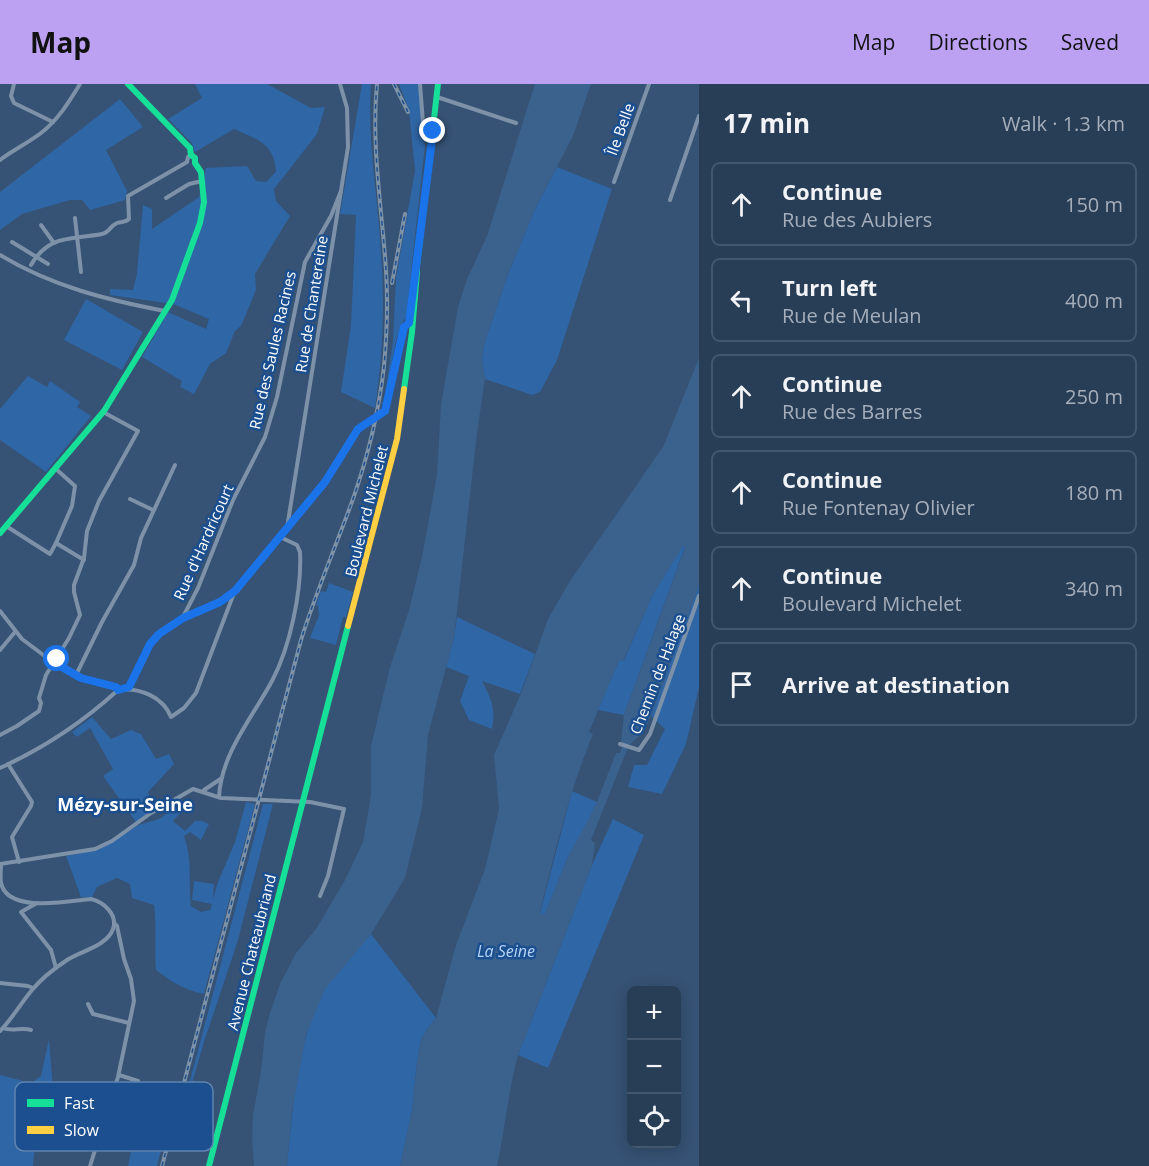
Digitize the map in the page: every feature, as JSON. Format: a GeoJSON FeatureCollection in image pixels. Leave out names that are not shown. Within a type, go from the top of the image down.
{"type":"FeatureCollection","features":[{"type":"Feature","properties":{"kind":"main road"},"geometry":{"type":"LineString","coordinates":[[0,533],[104,412],[172,300],[200,223],[204,202],[201,170],[195,163],[195,158],[189,159],[190,148],[128,84]]}},
{"type":"Feature","properties":{"kind":"main road","name":"Boulevard Michelet"},"geometry":{"type":"LineString","coordinates":[[358,592],[397,439],[438,84]]}},
{"type":"Feature","properties":{"kind":"main road","name":"Avenue Chateaubriand"},"geometry":{"type":"LineString","coordinates":[[210,1166],[358,592]]}},
{"type":"Feature","properties":{"kind":"street"},"geometry":{"type":"LineString","coordinates":[[14,84],[11,96],[14,103],[53,122]]}},
{"type":"Feature","properties":{"kind":"street"},"geometry":{"type":"LineString","coordinates":[[0,160],[40,134],[53,122],[80,84]]}},
{"type":"Feature","properties":{"kind":"street","name":"Rue de Chantereine"},"geometry":{"type":"LineString","coordinates":[[287,529],[348,140],[347,108],[340,84]]}},
{"type":"Feature","properties":{"kind":"street"},"geometry":{"type":"LineString","coordinates":[[420,84],[424,130],[426,139],[431,142]]}},
{"type":"Feature","properties":{"kind":"street","name":"Île Belle"},"geometry":{"type":"LineString","coordinates":[[614,182],[649,84]]}},
{"type":"Feature","properties":{"kind":"street"},"geometry":{"type":"LineString","coordinates":[[436,97],[516,123]]}},
{"type":"Feature","properties":{"kind":"street"},"geometry":{"type":"LineString","coordinates":[[670,200],[699,116]]}},
{"type":"Feature","properties":{"kind":"street"},"geometry":{"type":"LineString","coordinates":[[424,130],[433,131]]}},
{"type":"Feature","properties":{"kind":"street"},"geometry":{"type":"LineString","coordinates":[[31,265],[47,245],[76,237],[104,234],[115,224],[127,222],[129,219],[128,196],[189,159]]}},
{"type":"Feature","properties":{"kind":"street"},"geometry":{"type":"LineString","coordinates":[[166,198],[189,184],[202,181]]}},
{"type":"Feature","properties":{"kind":"street","name":"Rue des Saules Racines"},"geometry":{"type":"LineString","coordinates":[[242,483],[271,419],[304,262],[331,216],[341,191]]}},
{"type":"Feature","properties":{"kind":"street"},"geometry":{"type":"LineString","coordinates":[[75,218],[81,272]]}},
{"type":"Feature","properties":{"kind":"street"},"geometry":{"type":"LineString","coordinates":[[41,225],[54,243]]}},
{"type":"Feature","properties":{"kind":"street"},"geometry":{"type":"LineString","coordinates":[[12,242],[48,264]]}},
{"type":"Feature","properties":{"kind":"street"},"geometry":{"type":"LineString","coordinates":[[0,255],[35,274],[82,292],[165,311]]}},
{"type":"Feature","properties":{"kind":"street"},"geometry":{"type":"LineString","coordinates":[[127,689],[132,684],[152,641],[185,615],[220,602],[235,591],[332,473],[358,429],[382,414],[386,408],[403,330],[405,325],[411,323]]}},
{"type":"Feature","properties":{"kind":"street"},"geometry":{"type":"LineString","coordinates":[[0,735],[39,711],[41,704],[39,698],[46,675],[55,663],[80,615],[74,585],[84,560],[87,531],[99,501],[138,431],[104,412]]}},
{"type":"Feature","properties":{"kind":"street"},"geometry":{"type":"LineString","coordinates":[[76,675],[134,565],[141,538],[175,465]]}},
{"type":"Feature","properties":{"kind":"street"},"geometry":{"type":"LineString","coordinates":[[6,526],[50,554],[72,506],[75,486],[56,469]]}},
{"type":"Feature","properties":{"kind":"street","name":"Rue d'Hardricourt"},"geometry":{"type":"LineString","coordinates":[[185,615],[242,483]]}},
{"type":"Feature","properties":{"kind":"street"},"geometry":{"type":"LineString","coordinates":[[130,499],[153,510]]}},
{"type":"Feature","properties":{"kind":"street"},"geometry":{"type":"LineString","coordinates":[[220,797],[222,778],[235,744],[272,680],[292,627],[300,552],[297,545],[280,537]]}},
{"type":"Feature","properties":{"kind":"street"},"geometry":{"type":"LineString","coordinates":[[56,543],[84,560]]}},
{"type":"Feature","properties":{"kind":"street"},"geometry":{"type":"LineString","coordinates":[[0,611],[15,632],[30,646],[55,663],[76,675],[118,690],[127,689],[156,696],[166,706],[171,717],[184,708],[196,693],[235,591]]}},
{"type":"Feature","properties":{"kind":"street","name":"Chemin de Halage"},"geometry":{"type":"LineString","coordinates":[[620,744],[639,750],[650,734],[699,596]]}},
{"type":"Feature","properties":{"kind":"street"},"geometry":{"type":"LineString","coordinates":[[0,650],[15,632]]}},
{"type":"Feature","properties":{"kind":"street"},"geometry":{"type":"LineString","coordinates":[[0,768],[72,728],[92,714],[118,690]]}},
{"type":"Feature","properties":{"kind":"street"},"geometry":{"type":"LineString","coordinates":[[8,764],[32,802],[12,837],[19,862]]}},
{"type":"Feature","properties":{"kind":"street"},"geometry":{"type":"LineString","coordinates":[[203,791],[222,778]]}},
{"type":"Feature","properties":{"kind":"street"},"geometry":{"type":"LineString","coordinates":[[0,890],[1,864],[95,849],[112,841],[151,813],[193,789],[220,797],[304,802],[344,809],[320,896]]}},
{"type":"Feature","properties":{"kind":"street"},"geometry":{"type":"LineString","coordinates":[[1,884],[7,894],[16,900],[37,903],[91,899],[100,901],[113,917],[114,923],[113,930],[104,941],[77,954],[33,988],[1,1030]]}},
{"type":"Feature","properties":{"kind":"street"},"geometry":{"type":"LineString","coordinates":[[37,903],[21,912],[51,950],[56,968]]}},
{"type":"Feature","properties":{"kind":"street"},"geometry":{"type":"LineString","coordinates":[[114,923],[117,926],[131,979],[134,1001],[117,1082]]}},
{"type":"Feature","properties":{"kind":"street"},"geometry":{"type":"LineString","coordinates":[[0,983],[33,988]]}},
{"type":"Feature","properties":{"kind":"street"},"geometry":{"type":"LineString","coordinates":[[88,1004],[93,1014],[129,1023]]}},
{"type":"Feature","properties":{"kind":"street"},"geometry":{"type":"LineString","coordinates":[[1,1030],[25,1028],[31,1030]]}},
{"type":"Feature","properties":{"kind":"street"},"geometry":{"type":"LineString","coordinates":[[119,1075],[138,1082]]}},
{"type":"Feature","properties":{"kind":"street"},"geometry":{"type":"LineString","coordinates":[[90,1166],[94,1151]]}},
{"type":"Feature","properties":{"kind":"shaded area"},"geometry":{"type":"Polygon","coordinates":[[[195,84],[267,84],[311,108],[325,107],[317,134],[274,189],[276,201],[290,216],[255,274],[256,290],[241,326],[235,331],[226,353],[210,364],[194,394],[180,387],[182,381],[142,357],[168,312],[206,329],[209,319],[173,304],[110,295],[110,289],[133,290],[137,273],[143,205],[152,209],[152,229],[199,197],[206,168],[247,166],[256,181],[266,182],[276,172],[275,162],[268,149],[257,140],[234,129],[195,152],[191,142],[168,119],[202,98],[195,84]]]}},
{"type":"Feature","properties":{"kind":"shaded area"},"geometry":{"type":"Polygon","coordinates":[[[362,84],[371,84],[372,147],[382,272],[383,311],[375,408],[341,392],[351,325],[356,215],[340,214],[362,84]]]}},
{"type":"Feature","properties":{"kind":"shaded area"},"geometry":{"type":"Polygon","coordinates":[[[399,84],[418,84],[425,146],[406,317],[396,342],[387,394],[393,341],[396,277],[415,171],[409,110],[399,84]]]}},
{"type":"Feature","properties":{"kind":"shaded area"},"geometry":{"type":"Polygon","coordinates":[[[120,99],[143,127],[106,150],[127,191],[125,200],[90,210],[82,200],[70,200],[22,214],[0,230],[0,192],[120,99]]]}},
{"type":"Feature","properties":{"kind":"shaded area"},"geometry":{"type":"Polygon","coordinates":[[[557,167],[612,189],[557,360],[540,392],[532,395],[485,379],[482,359],[484,344],[508,274],[535,209],[557,167]]]}},
{"type":"Feature","properties":{"kind":"shaded area"},"geometry":{"type":"Polygon","coordinates":[[[86,299],[143,332],[122,370],[64,340],[86,299]]]}},
{"type":"Feature","properties":{"kind":"shaded area"},"geometry":{"type":"Polygon","coordinates":[[[28,376],[47,387],[50,381],[80,402],[77,407],[91,416],[46,472],[0,440],[0,409],[28,376]]]}},
{"type":"Feature","properties":{"kind":"shaded area"},"geometry":{"type":"Polygon","coordinates":[[[682,545],[685,547],[624,715],[598,710],[619,660],[624,660],[652,596],[682,545]]]}},
{"type":"Feature","properties":{"kind":"shaded area"},"geometry":{"type":"Polygon","coordinates":[[[329,583],[353,592],[346,617],[343,617],[336,645],[310,638],[319,615],[316,605],[321,591],[326,592],[329,583]]]}},
{"type":"Feature","properties":{"kind":"shaded area"},"geometry":{"type":"Polygon","coordinates":[[[699,585],[699,687],[686,744],[662,794],[628,787],[634,765],[647,765],[665,729],[651,716],[699,585]]]}},
{"type":"Feature","properties":{"kind":"shaded area"},"geometry":{"type":"Polygon","coordinates":[[[457,617],[535,654],[520,694],[482,681],[492,704],[492,729],[469,720],[460,701],[469,676],[446,667],[457,617]]]}},
{"type":"Feature","properties":{"kind":"shaded area"},"geometry":{"type":"Polygon","coordinates":[[[92,717],[111,739],[131,730],[141,734],[156,759],[169,754],[174,764],[148,792],[154,808],[136,822],[103,776],[113,769],[90,728],[77,737],[72,732],[92,717]]]}},
{"type":"Feature","properties":{"kind":"shaded area"},"geometry":{"type":"Polygon","coordinates":[[[572,791],[597,802],[581,837],[568,857],[545,914],[542,915],[540,913],[572,791]]]}},
{"type":"Feature","properties":{"kind":"shaded area"},"geometry":{"type":"Polygon","coordinates":[[[246,802],[255,804],[204,994],[197,993],[178,985],[156,970],[154,905],[132,898],[130,884],[117,878],[97,887],[92,897],[81,897],[66,856],[96,850],[138,825],[159,819],[169,812],[173,814],[184,804],[186,807],[173,821],[185,831],[195,821],[209,824],[201,840],[190,832],[184,836],[189,862],[191,906],[201,912],[210,910],[212,904],[192,900],[194,881],[214,884],[213,899],[235,842],[246,802]]]}},
{"type":"Feature","properties":{"kind":"shaded area"},"geometry":{"type":"Polygon","coordinates":[[[263,804],[273,804],[238,940],[192,1082],[190,1082],[263,804]]]}},
{"type":"Feature","properties":{"kind":"shaded area"},"geometry":{"type":"Polygon","coordinates":[[[613,819],[644,835],[548,1068],[518,1055],[592,865],[613,819]]]}},
{"type":"Feature","properties":{"kind":"shaded area"},"geometry":{"type":"Polygon","coordinates":[[[371,934],[436,1018],[421,1040],[412,1111],[400,1166],[287,1166],[297,1077],[307,1033],[324,991],[333,977],[371,934]]]}},
{"type":"Feature","properties":{"kind":"shaded area"},"geometry":{"type":"Polygon","coordinates":[[[49,1039],[52,1082],[32,1082],[41,1076],[49,1039]]]}},
{"type":"Feature","properties":{"kind":"shaded area"},"geometry":{"type":"Polygon","coordinates":[[[0,1075],[27,1082],[15,1082],[15,1151],[34,1151],[33,1166],[0,1166],[0,1075]]]}},
{"type":"Feature","properties":{"kind":"shaded area"},"geometry":{"type":"Polygon","coordinates":[[[131,1151],[161,1151],[157,1166],[128,1166],[131,1151]]]}},
{"type":"Feature","properties":{"kind":"water"},"geometry":{"type":"Polygon","coordinates":[[[535,84],[591,84],[573,136],[535,209],[508,274],[484,344],[482,359],[485,379],[454,638],[428,735],[422,808],[405,878],[371,934],[325,989],[306,1035],[292,1111],[287,1166],[254,1166],[253,1115],[270,1013],[280,984],[296,953],[316,929],[345,880],[363,842],[371,795],[371,746],[390,667],[409,610],[422,557],[437,475],[441,404],[458,307],[467,279],[487,236],[535,84]]]}},
{"type":"Feature","properties":{"kind":"water","name":"La Seine"},"geometry":{"type":"Polygon","coordinates":[[[699,358],[699,585],[651,716],[643,733],[629,745],[591,840],[595,843],[592,865],[518,1055],[497,1166],[400,1166],[412,1111],[421,1040],[436,1018],[456,945],[485,869],[499,809],[494,755],[522,691],[548,619],[570,581],[663,447],[699,358]],[[683,546],[652,596],[623,661],[619,660],[589,732],[593,734],[563,822],[540,912],[542,915],[545,914],[568,857],[595,807],[616,753],[620,753],[623,743],[621,742],[624,715],[685,548],[683,546]]]}},
{"type":"Feature","properties":{"kind":"railway"},"geometry":{"type":"LineString","coordinates":[[184,1082],[301,640],[353,499],[376,417],[384,366],[387,306],[376,154],[377,84]]}},
{"type":"Feature","properties":{"kind":"railway"},"geometry":{"type":"LineString","coordinates":[[394,84],[408,112]]}},
{"type":"Feature","properties":{"kind":"railway"},"geometry":{"type":"LineString","coordinates":[[392,283],[405,214]]}},
{"type":"Feature","properties":{"kind":"railway"},"geometry":{"type":"LineString","coordinates":[[162,1166],[166,1151]]}},
{"type":"Feature","properties":{"kind":"traffic: fast"},"geometry":{"type":"LineString","coordinates":[[0,533],[104,411],[172,300],[200,223],[204,202],[201,172],[195,163],[195,158],[191,155],[190,148],[128,84]]}},
{"type":"Feature","properties":{"kind":"traffic: fast"},"geometry":{"type":"LineString","coordinates":[[416,274],[438,84]]}},
{"type":"Feature","properties":{"kind":"traffic: fast"},"geometry":{"type":"LineString","coordinates":[[404,389],[417,272]]}},
{"type":"Feature","properties":{"kind":"traffic: fast"},"geometry":{"type":"LineString","coordinates":[[213,1150],[348,626]]}},
{"type":"Feature","properties":{"kind":"traffic: fast"},"geometry":{"type":"LineString","coordinates":[[209,1166],[213,1151]]}},
{"type":"Feature","properties":{"kind":"traffic: slow"},"geometry":{"type":"LineString","coordinates":[[348,626],[397,439],[404,389]]}},
{"type":"Feature","properties":{"kind":"district","name":"Mézy-sur-Seine"},"geometry":{"type":"Point","coordinates":[125,804]}},
{"type":"Feature","properties":{"kind":"route"},"geometry":{"type":"LineString","coordinates":[[57,659],[55,663],[81,678],[116,687],[118,690],[127,689],[132,684],[152,641],[177,621],[220,602],[235,591],[325,482],[358,429],[385,411],[404,327],[409,323],[433,131]]}}]}
